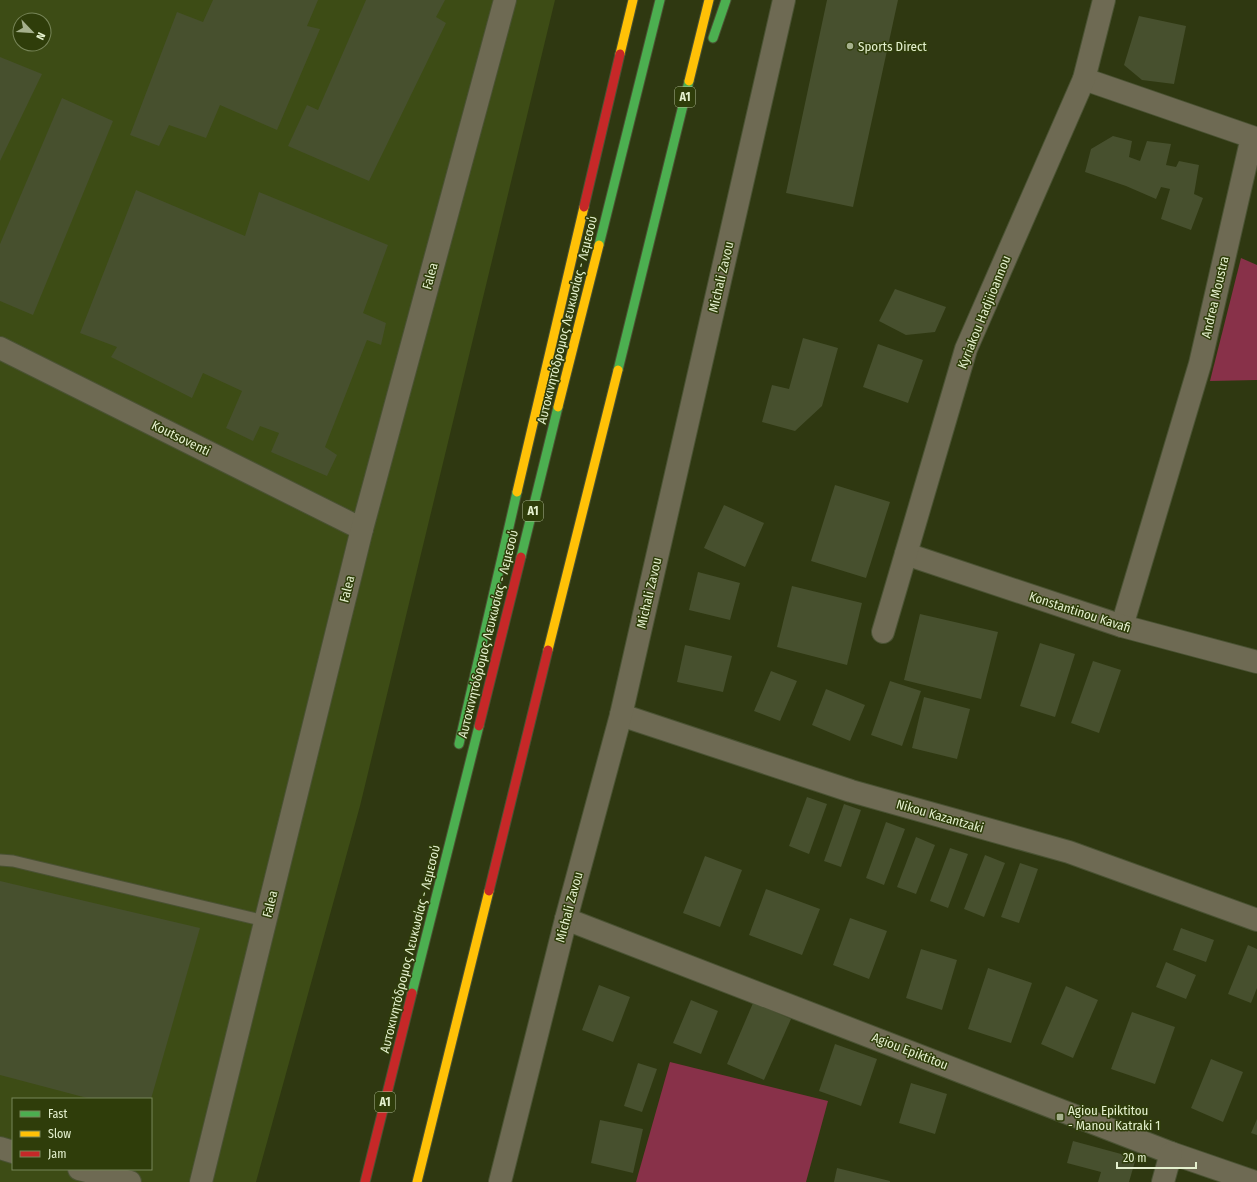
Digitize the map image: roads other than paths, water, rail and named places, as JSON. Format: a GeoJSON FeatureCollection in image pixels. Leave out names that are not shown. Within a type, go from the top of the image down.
{"type":"FeatureCollection","features":[{"type":"Feature","properties":{"kind":"highway"},"geometry":{"type":"LineString","coordinates":[[458,751],[632,0]]}},
{"type":"Feature","properties":{"kind":"highway","name":"Αυτοκινητόδρομος Λευκωσίας - Λεμεσού"},"geometry":{"type":"LineString","coordinates":[[365,1182],[660,0]]}},
{"type":"Feature","properties":{"kind":"highway","name":"A1"},"geometry":{"type":"LineString","coordinates":[[417,1182],[709,0]]}},
{"type":"Feature","properties":{"kind":"highway"},"geometry":{"type":"LineString","coordinates":[[711,45],[726,0]]}},
{"type":"Feature","properties":{"kind":"highway"},"geometry":{"type":"LineString","coordinates":[[662,193],[696,89]]}},
{"type":"Feature","properties":{"kind":"highway"},"geometry":{"type":"LineString","coordinates":[[405,1022],[430,882]]}},
{"type":"Feature","properties":{"kind":"street","name":"Falea"},"geometry":{"type":"LineString","coordinates":[[201,1182],[362,528],[505,0]]}},
{"type":"Feature","properties":{"kind":"street","name":"Michali Zavou"},"geometry":{"type":"LineString","coordinates":[[500,1182],[566,919],[621,715],[784,0]]}},
{"type":"Feature","properties":{"kind":"street","name":"Kyriakou Hadjiioannou"},"geometry":{"type":"LineString","coordinates":[[883,632],[966,349],[1084,79],[1104,0]]}},
{"type":"Feature","properties":{"kind":"street","name":"Andrea Moustra"},"geometry":{"type":"LineString","coordinates":[[1084,79],[1252,137],[1200,364],[1122,626]]}},
{"type":"Feature","properties":{"kind":"street","name":"Koutsoventi"},"geometry":{"type":"LineString","coordinates":[[0,348],[362,528]]}},
{"type":"Feature","properties":{"kind":"street","name":"Konstantinou Kavafi"},"geometry":{"type":"LineString","coordinates":[[906,554],[1122,626],[1257,662]]}},
{"type":"Feature","properties":{"kind":"street","name":"Nikou Kazantzaki"},"geometry":{"type":"LineString","coordinates":[[621,715],[851,791],[1069,852],[1257,920]]}},
{"type":"Feature","properties":{"kind":"street","name":"Agiou Epiktitou"},"geometry":{"type":"LineString","coordinates":[[566,919],[1172,1153],[1255,1182]]}},
{"type":"Feature","properties":{"kind":"street"},"geometry":{"type":"LineString","coordinates":[[0,1148],[12,1152]]}},
{"type":"Feature","properties":{"kind":"street"},"geometry":{"type":"LineString","coordinates":[[1163,1182],[1172,1153]]}},
{"type":"Feature","properties":{"kind":"street"},"geometry":{"type":"LineString","coordinates":[[84,1170],[130,1182]]}},
{"type":"Feature","properties":{"kind":"lane"},"geometry":{"type":"LineString","coordinates":[[0,860],[14,861],[266,921]]}},
{"type":"Feature","properties":{"kind":"place","name":"Sports Direct"},"geometry":{"type":"Point","coordinates":[850,46]}},
{"type":"Feature","properties":{"kind":"place","name":"Agiou Epiktitou - Manou Katraki 1"},"geometry":{"type":"Point","coordinates":[1060,1117]}}]}
